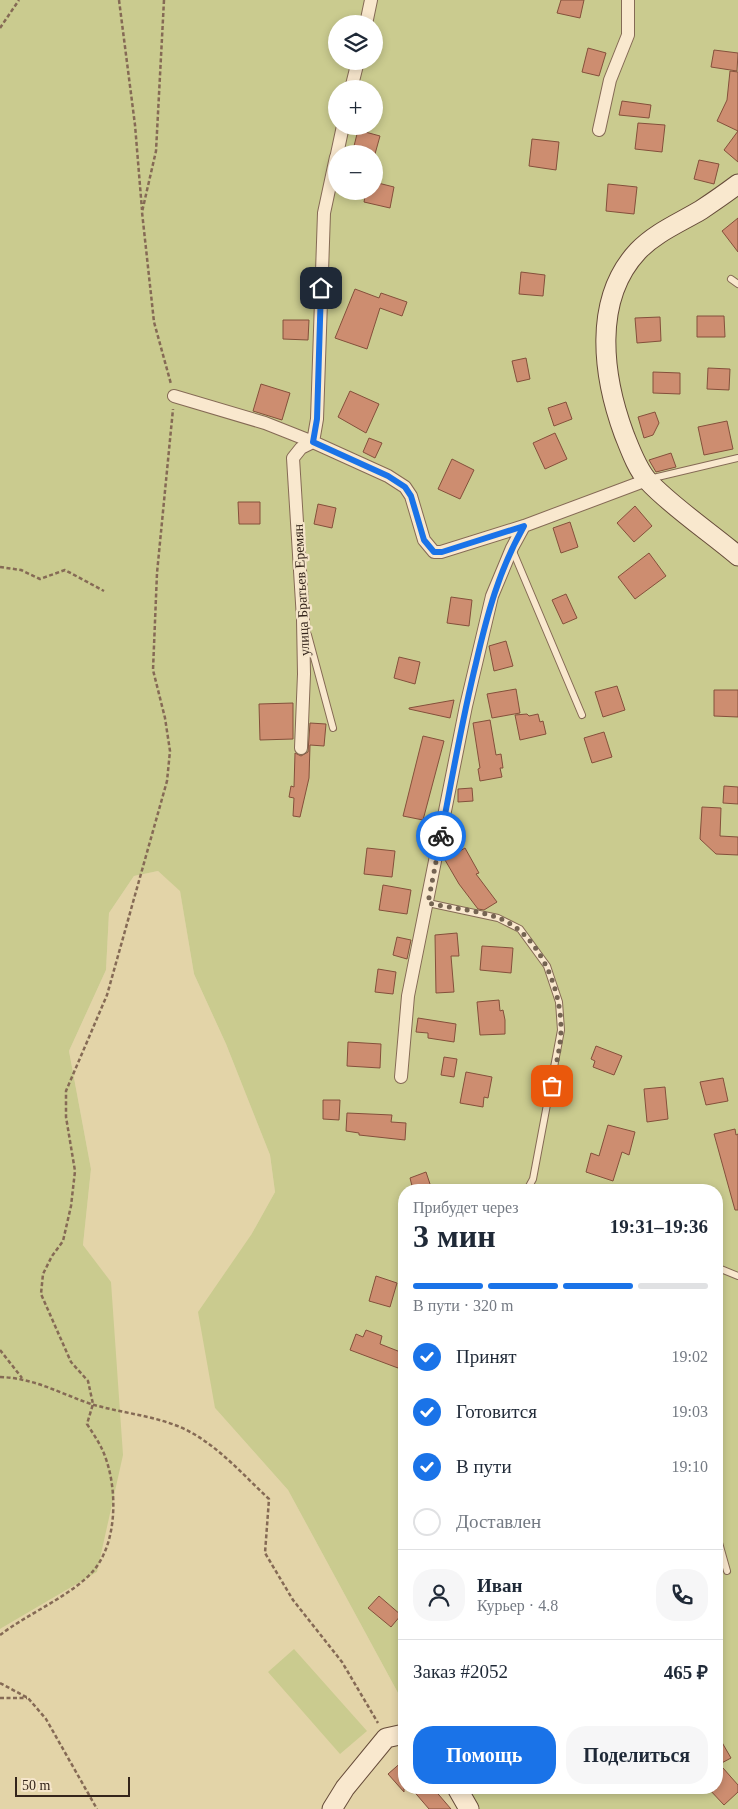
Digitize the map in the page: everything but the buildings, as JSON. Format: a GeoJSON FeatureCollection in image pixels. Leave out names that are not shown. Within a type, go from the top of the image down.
{"type":"FeatureCollection","features":[{"type":"Feature","properties":{"kind":"street"},"geometry":{"type":"LineString","coordinates":[[368,15],[371,0]]}},
{"type":"Feature","properties":{"kind":"street"},"geometry":{"type":"LineString","coordinates":[[599,130],[610,80],[628,36],[628,0]]}},
{"type":"Feature","properties":{"kind":"street"},"geometry":{"type":"LineString","coordinates":[[738,184],[700,210],[664,231],[638,251],[620,276],[612,295],[607,322],[607,374],[617,414],[629,448],[647,480],[738,556]]}},
{"type":"Feature","properties":{"kind":"street"},"geometry":{"type":"LineString","coordinates":[[313,442],[317,419],[324,214],[328,196]]}},
{"type":"Feature","properties":{"kind":"street"},"geometry":{"type":"LineString","coordinates":[[174,396],[257,420],[313,442],[388,476],[405,487],[411,496],[424,540],[434,552],[442,552],[524,526],[647,480]]}},
{"type":"Feature","properties":{"kind":"street","name":"улица Братьев Еремян"},"geometry":{"type":"LineString","coordinates":[[301,748],[304,674],[303,620],[294,458],[300,448],[313,442]]}},
{"type":"Feature","properties":{"kind":"street"},"geometry":{"type":"LineString","coordinates":[[401,1077],[408,996],[466,706],[492,596],[512,548],[524,526]]}},
{"type":"Feature","properties":{"kind":"street"},"geometry":{"type":"LineString","coordinates":[[332,1809],[345,1788],[395,1736]]}},
{"type":"Feature","properties":{"kind":"street"},"geometry":{"type":"LineString","coordinates":[[461,1794],[470,1809]]}},
{"type":"Feature","properties":{"kind":"lane"},"geometry":{"type":"LineString","coordinates":[[731,279],[738,284]]}},
{"type":"Feature","properties":{"kind":"lane"},"geometry":{"type":"LineString","coordinates":[[647,480],[738,458]]}},
{"type":"Feature","properties":{"kind":"lane"},"geometry":{"type":"LineString","coordinates":[[512,548],[582,715]]}},
{"type":"Feature","properties":{"kind":"lane"},"geometry":{"type":"LineString","coordinates":[[303,620],[333,728]]}},
{"type":"Feature","properties":{"kind":"lane"},"geometry":{"type":"LineString","coordinates":[[428,903],[498,918],[520,929],[547,966],[559,1002],[561,1030],[533,1179],[530,1184]]}},
{"type":"Feature","properties":{"kind":"lane"},"geometry":{"type":"LineString","coordinates":[[723,1270],[738,1276]]}},
{"type":"Feature","properties":{"kind":"lane"},"geometry":{"type":"LineString","coordinates":[[723,1556],[727,1570]]}},
{"type":"Feature","properties":{"kind":"path"},"geometry":{"type":"LineString","coordinates":[[0,28],[19,0]]}},
{"type":"Feature","properties":{"kind":"path"},"geometry":{"type":"LineString","coordinates":[[0,1635],[17,1622],[61,1596],[94,1570],[108,1546],[113,1519],[113,1490],[102,1448],[88,1424],[92,1404],[88,1381],[71,1362],[41,1294],[43,1274],[63,1240],[72,1206],[75,1171],[66,1117],[66,1091],[107,995],[167,780],[170,751],[165,718],[153,670],[156,573],[174,396],[154,322],[135,125],[119,0]]}},
{"type":"Feature","properties":{"kind":"path"},"geometry":{"type":"LineString","coordinates":[[142,212],[156,151],[164,0]]}},
{"type":"Feature","properties":{"kind":"path"},"geometry":{"type":"LineString","coordinates":[[0,568],[21,570],[40,579],[64,570],[104,591]]}},
{"type":"Feature","properties":{"kind":"path"},"geometry":{"type":"LineString","coordinates":[[0,1350],[22,1378]]}},
{"type":"Feature","properties":{"kind":"path"},"geometry":{"type":"LineString","coordinates":[[0,1377],[22,1378],[92,1404],[138,1413],[181,1428],[219,1452],[269,1499],[265,1553],[293,1600],[342,1662],[395,1736]]}},
{"type":"Feature","properties":{"kind":"path"},"geometry":{"type":"LineString","coordinates":[[0,1683],[28,1698],[46,1719],[97,1809]]}},
{"type":"Feature","properties":{"kind":"path"},"geometry":{"type":"LineString","coordinates":[[0,1698],[28,1698]]}},
{"type":"Feature","properties":{"kind":"shaded area"},"geometry":{"type":"Polygon","coordinates":[[[158,871],[180,890],[194,974],[226,1044],[270,1155],[275,1192],[251,1235],[215,1408],[288,1490],[398,1693],[398,1794],[463,1794],[473,1809],[0,1809],[0,1629],[97,1572],[111,1283],[83,1245],[91,1169],[69,1051],[106,970],[109,913],[134,876],[158,871]]]}},
{"type":"Feature","properties":{"kind":"green space"},"geometry":{"type":"Polygon","coordinates":[[[0,0],[738,0],[738,1809],[473,1809],[463,1794],[723,1794],[723,1184],[398,1184],[398,1693],[288,1490],[215,1408],[198,1312],[251,1235],[275,1192],[270,1155],[226,1044],[194,974],[180,891],[158,871],[134,876],[109,913],[106,970],[69,1051],[91,1169],[83,1245],[111,1282],[123,1455],[97,1572],[0,1629],[0,0]]]}},
{"type":"Feature","properties":{"kind":"green space"},"geometry":{"type":"Polygon","coordinates":[[[294,1649],[367,1731],[340,1754],[268,1672],[294,1649]]]}},
{"type":"Feature","properties":{"kind":"way so far"},"geometry":{"type":"LineString","coordinates":[[441,836],[428,903],[498,918],[520,929],[547,966],[559,1002],[561,1030],[552,1086]]}},
{"type":"Feature","properties":{"kind":"route"},"geometry":{"type":"LineString","coordinates":[[321,288],[317,419],[313,442],[360,465],[388,476],[405,487],[411,496],[424,540],[427,546],[434,552],[442,552],[524,526],[512,548],[492,596],[466,706],[441,836]]}}]}
